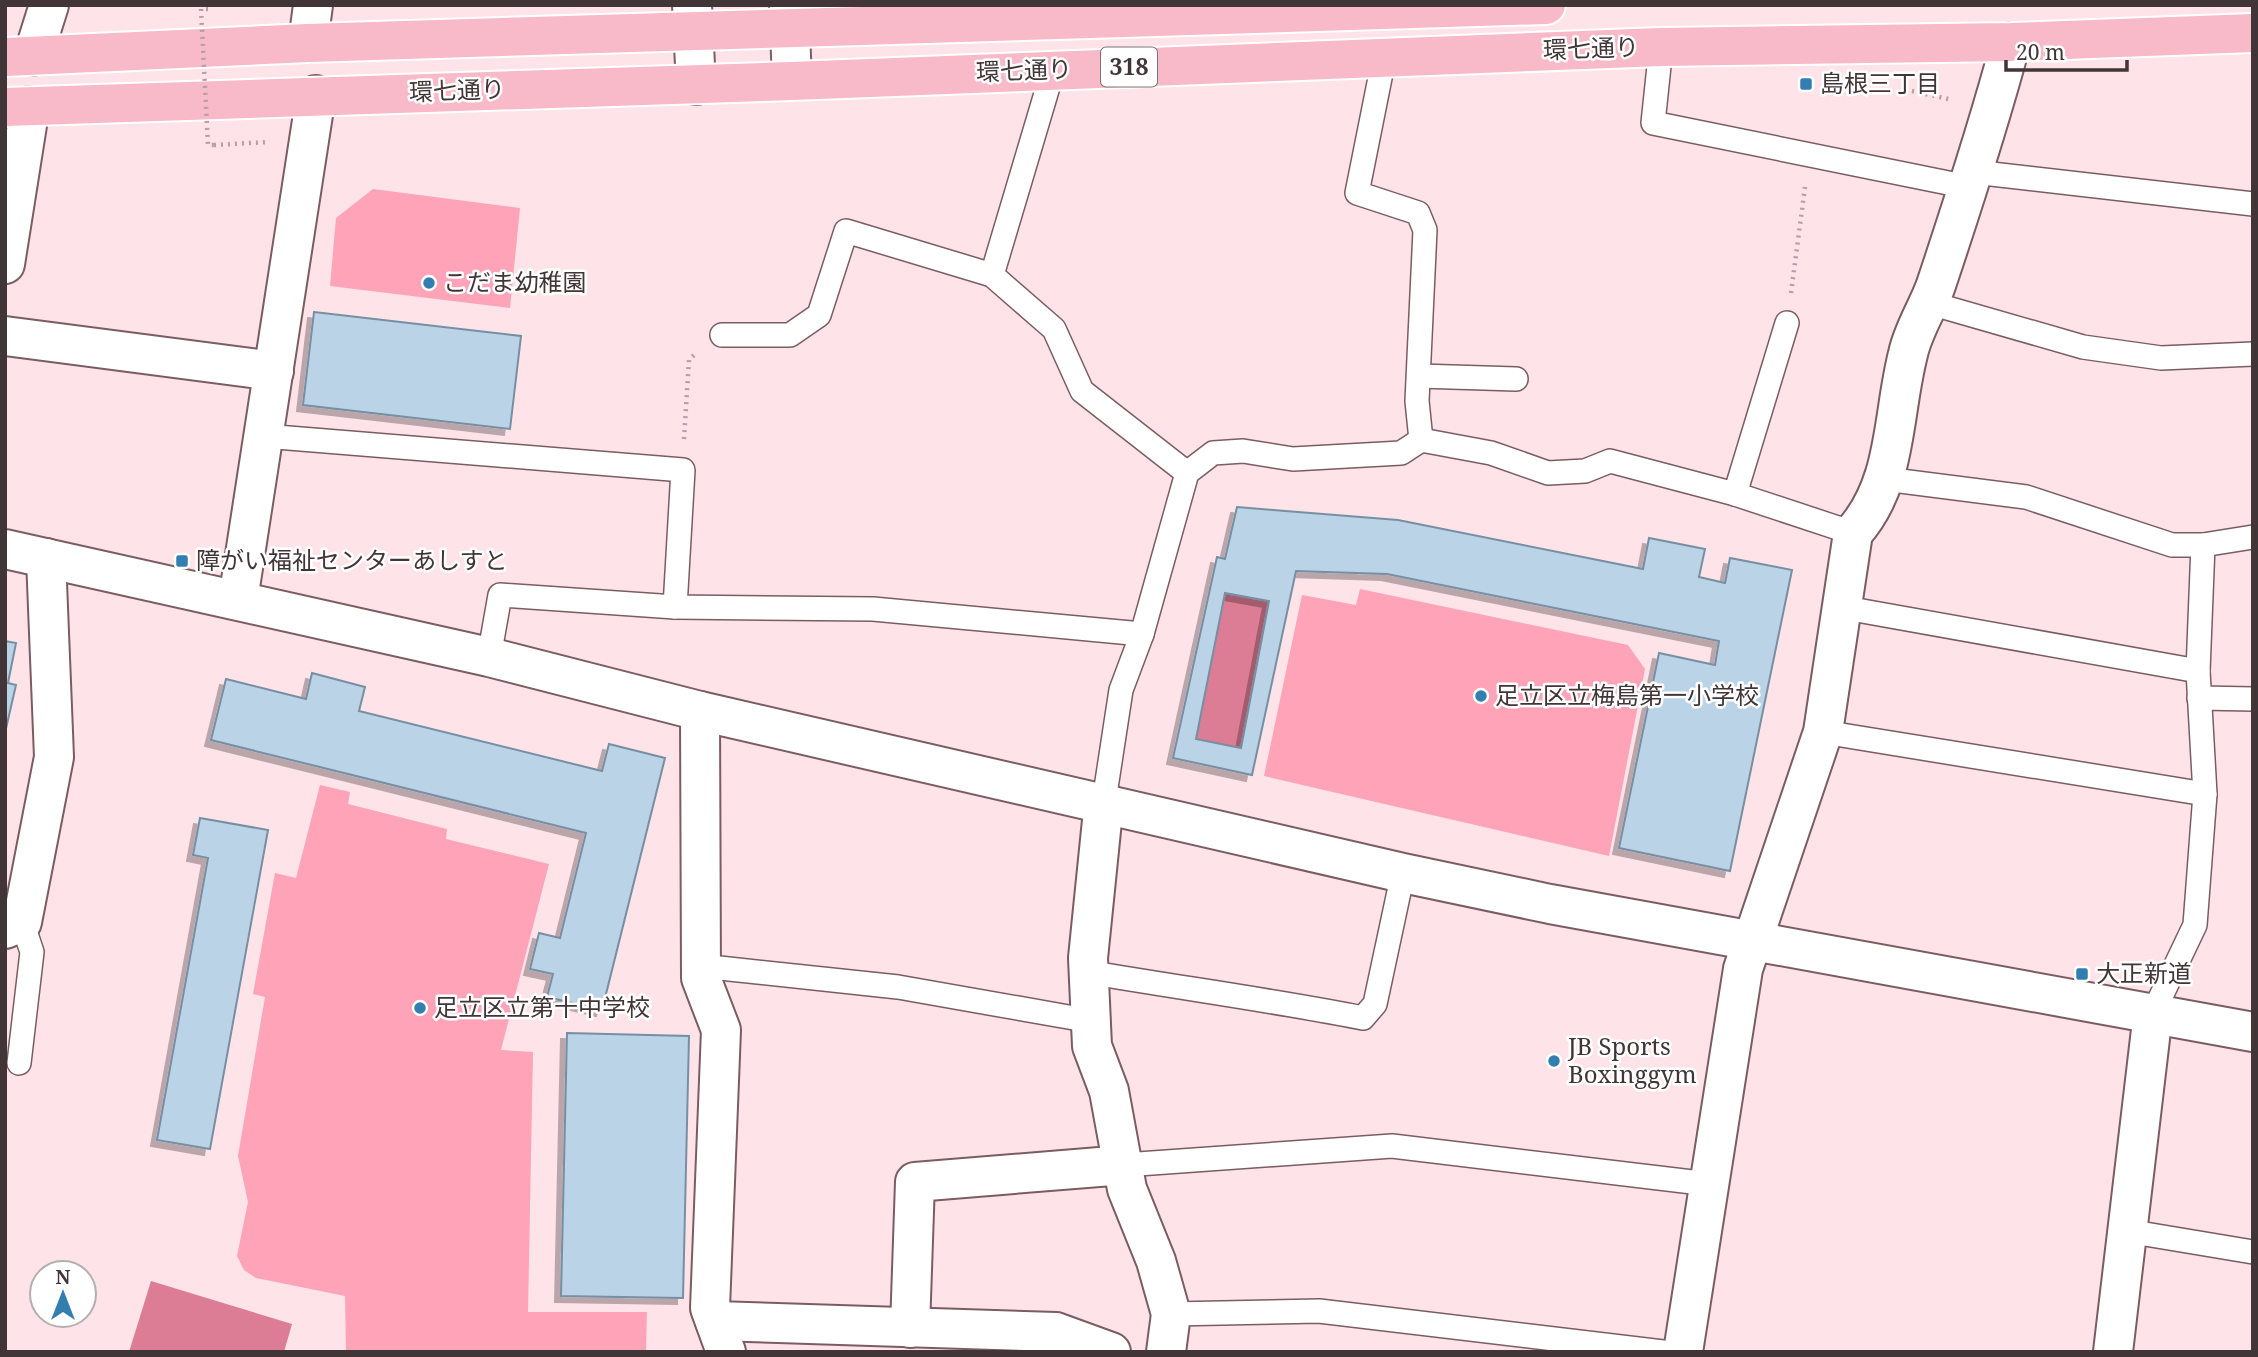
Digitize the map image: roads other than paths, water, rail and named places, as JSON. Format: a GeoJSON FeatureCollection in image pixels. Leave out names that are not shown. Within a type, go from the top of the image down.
{"type":"FeatureCollection","features":[{"type":"Feature","properties":{"kind":"main road","name":"環七通り"},"geometry":{"type":"LineString","coordinates":[[19,56],[308,43],[692,18],[1546,5]]}},
{"type":"Feature","properties":{"kind":"main road","name":"環七通り"},"geometry":{"type":"LineString","coordinates":[[18,106],[696,85],[1661,47],[2011,42],[2253,33]]}},
{"type":"Feature","properties":{"kind":"street"},"geometry":{"type":"LineString","coordinates":[[19,56],[48,5]]}},
{"type":"Feature","properties":{"kind":"street"},"geometry":{"type":"LineString","coordinates":[[308,43],[313,5]]}},
{"type":"Feature","properties":{"kind":"street"},"geometry":{"type":"LineString","coordinates":[[790,16],[792,81]]}},
{"type":"Feature","properties":{"kind":"street"},"geometry":{"type":"LineString","coordinates":[[692,18],[696,85]]}},
{"type":"Feature","properties":{"kind":"street"},"geometry":{"type":"LineString","coordinates":[[1683,1352],[1743,969],[1823,732],[1853,533],[1870,514],[1885,479],[1908,351],[1930,303],[1971,180],[2011,42]]}},
{"type":"Feature","properties":{"kind":"street"},"geometry":{"type":"LineString","coordinates":[[238,600],[316,95]]}},
{"type":"Feature","properties":{"kind":"street"},"geometry":{"type":"LineString","coordinates":[[5,264],[18,106]]}},
{"type":"Feature","properties":{"kind":"street"},"geometry":{"type":"LineString","coordinates":[[5,336],[274,371]]}},
{"type":"Feature","properties":{"kind":"street"},"geometry":{"type":"LineString","coordinates":[[5,549],[489,657],[701,711],[1403,873],[1754,941],[2253,1032]]}},
{"type":"Feature","properties":{"kind":"street"},"geometry":{"type":"LineString","coordinates":[[14,925],[54,757],[46,558]]}},
{"type":"Feature","properties":{"kind":"street"},"geometry":{"type":"LineString","coordinates":[[701,711],[701,978],[721,1030],[710,1308],[720,1336],[910,1328],[1056,1332],[1111,1352]]}},
{"type":"Feature","properties":{"kind":"street"},"geometry":{"type":"LineString","coordinates":[[1104,802],[1088,972],[1092,1046],[1109,1091],[1124,1165],[1126,1189],[1156,1261],[1171,1314],[1166,1352]]}},
{"type":"Feature","properties":{"kind":"street"},"geometry":{"type":"LineString","coordinates":[[2113,1352],[2153,1013]]}},
{"type":"Feature","properties":{"kind":"street"},"geometry":{"type":"LineString","coordinates":[[910,1328],[915,1182],[1124,1165]]}},
{"type":"Feature","properties":{"kind":"lane"},"geometry":{"type":"LineString","coordinates":[[1661,47],[1653,123],[1810,155],[1971,180],[2253,204]]}},
{"type":"Feature","properties":{"kind":"lane"},"geometry":{"type":"LineString","coordinates":[[1384,58],[1357,193],[1418,213],[1425,230],[1419,376],[1421,440]]}},
{"type":"Feature","properties":{"kind":"lane"},"geometry":{"type":"LineString","coordinates":[[992,275],[1053,70]]}},
{"type":"Feature","properties":{"kind":"lane"},"geometry":{"type":"LineString","coordinates":[[722,335],[790,335],[819,315],[846,231],[992,275],[1054,329],[1083,391],[1187,473]]}},
{"type":"Feature","properties":{"kind":"lane"},"geometry":{"type":"LineString","coordinates":[[1930,303],[2083,347],[2161,358],[2253,354]]}},
{"type":"Feature","properties":{"kind":"lane"},"geometry":{"type":"LineString","coordinates":[[1735,494],[1787,323]]}},
{"type":"Feature","properties":{"kind":"lane"},"geometry":{"type":"LineString","coordinates":[[1419,376],[1516,379]]}},
{"type":"Feature","properties":{"kind":"lane"},"geometry":{"type":"LineString","coordinates":[[264,436],[682,470],[675,607]]}},
{"type":"Feature","properties":{"kind":"lane"},"geometry":{"type":"LineString","coordinates":[[1104,802],[1121,690],[1142,634],[1187,473],[1213,453],[1243,451],[1293,459],[1401,453],[1421,440],[1491,453],[1548,473],[1585,471],[1610,461],[1735,494],[1853,533]]}},
{"type":"Feature","properties":{"kind":"lane"},"geometry":{"type":"LineString","coordinates":[[1885,479],[2026,497],[2172,545],[2203,545],[2253,537]]}},
{"type":"Feature","properties":{"kind":"lane"},"geometry":{"type":"LineString","coordinates":[[2153,1013],[2195,925],[2205,794],[2198,671],[2203,545]]}},
{"type":"Feature","properties":{"kind":"lane"},"geometry":{"type":"LineString","coordinates":[[489,657],[500,595],[675,607],[873,609],[1142,634]]}},
{"type":"Feature","properties":{"kind":"lane"},"geometry":{"type":"LineString","coordinates":[[1840,607],[2198,671]]}},
{"type":"Feature","properties":{"kind":"lane"},"geometry":{"type":"LineString","coordinates":[[2199,698],[2253,699]]}},
{"type":"Feature","properties":{"kind":"lane"},"geometry":{"type":"LineString","coordinates":[[1823,732],[2205,794]]}},
{"type":"Feature","properties":{"kind":"lane"},"geometry":{"type":"LineString","coordinates":[[1088,972],[1233,998],[1278,1001],[1363,1018],[1375,1004],[1403,873]]}},
{"type":"Feature","properties":{"kind":"lane"},"geometry":{"type":"LineString","coordinates":[[14,925],[32,952],[19,1063]]}},
{"type":"Feature","properties":{"kind":"lane"},"geometry":{"type":"LineString","coordinates":[[701,966],[898,987],[1091,1021]]}},
{"type":"Feature","properties":{"kind":"lane"},"geometry":{"type":"LineString","coordinates":[[1124,1165],[1392,1146],[1709,1184]]}},
{"type":"Feature","properties":{"kind":"lane"},"geometry":{"type":"LineString","coordinates":[[2127,1231],[2253,1252]]}},
{"type":"Feature","properties":{"kind":"lane"},"geometry":{"type":"LineString","coordinates":[[1171,1314],[1319,1311],[1663,1352]]}},
{"type":"Feature","properties":{"kind":"place","name":"島根三丁目"},"geometry":{"type":"Point","coordinates":[1806,84]}},
{"type":"Feature","properties":{"kind":"place","name":"こだま幼稚園"},"geometry":{"type":"Point","coordinates":[429,283]}},
{"type":"Feature","properties":{"kind":"place","name":"障がい福祉センターあしすと"},"geometry":{"type":"Point","coordinates":[182,561]}},
{"type":"Feature","properties":{"kind":"place","name":"足立区立梅島第一小学校"},"geometry":{"type":"Point","coordinates":[1481,696]}},
{"type":"Feature","properties":{"kind":"place","name":"大正新道"},"geometry":{"type":"Point","coordinates":[2082,974]}},
{"type":"Feature","properties":{"kind":"place","name":"足立区立第十中学校"},"geometry":{"type":"Point","coordinates":[420,1008]}},
{"type":"Feature","properties":{"kind":"place","name":"JB Sports Boxinggym"},"geometry":{"type":"Point","coordinates":[1554,1061]}}]}
